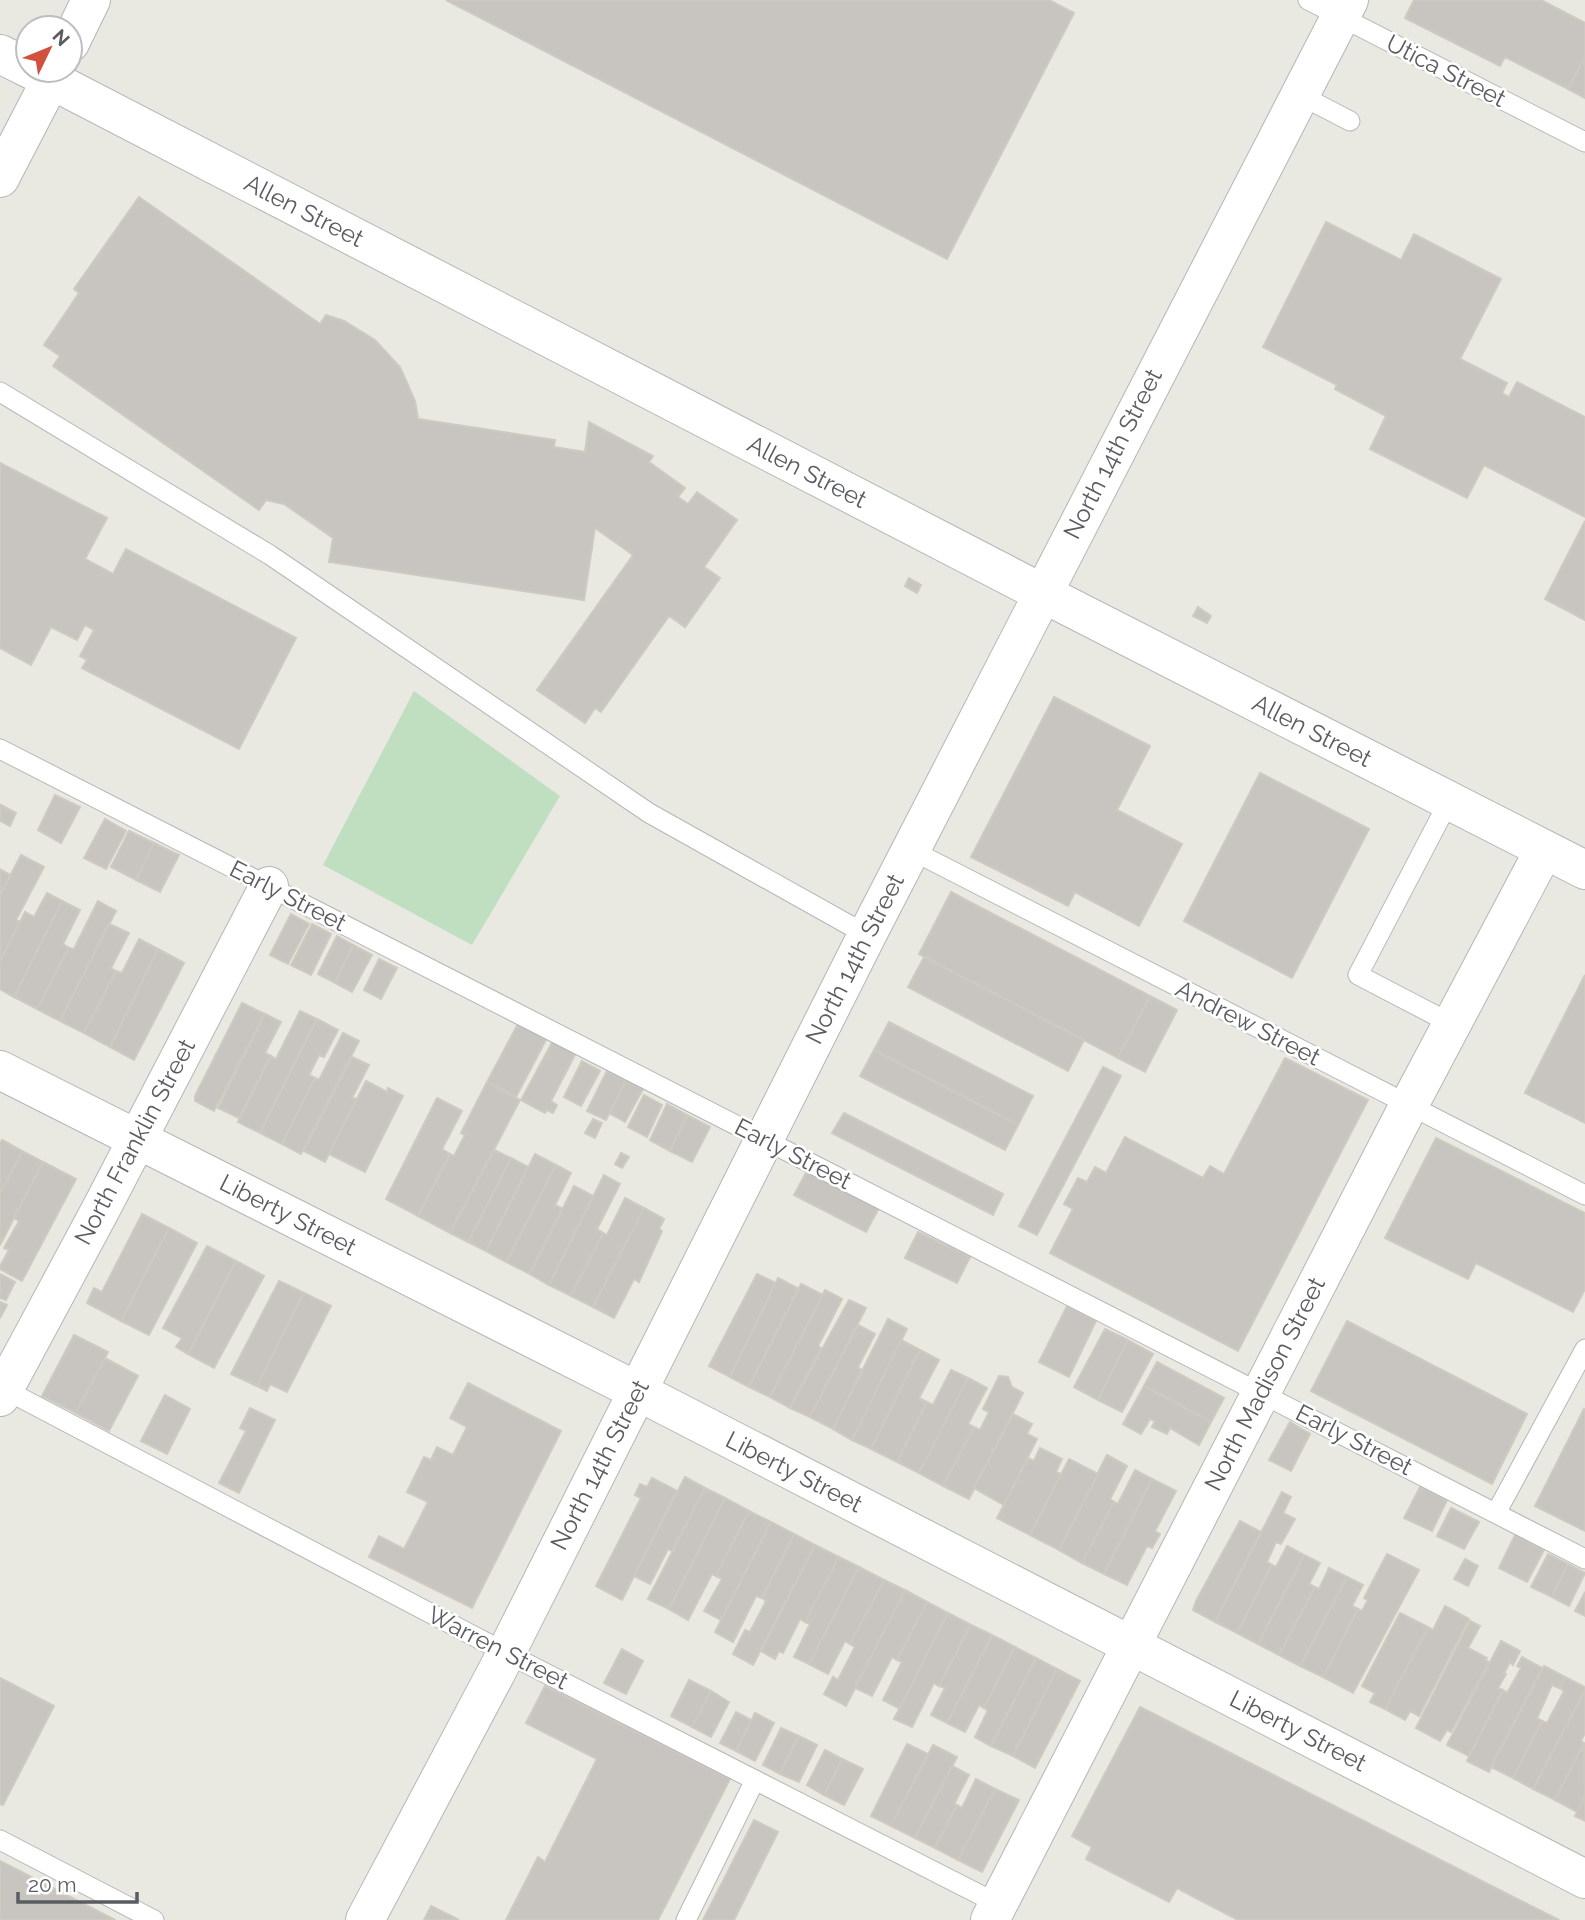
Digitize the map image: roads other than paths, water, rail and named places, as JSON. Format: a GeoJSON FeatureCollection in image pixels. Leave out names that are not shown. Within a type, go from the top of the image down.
{"type":"FeatureCollection","features":[{"type":"Feature","properties":{"kind":"street","name":"North 14th Street"},"geometry":{"type":"LineString","coordinates":[[365,1920],[506,1653],[867,935],[1300,95],[1332,6]]}},
{"type":"Feature","properties":{"kind":"street"},"geometry":{"type":"LineString","coordinates":[[0,178],[37,84]]}},
{"type":"Feature","properties":{"kind":"street","name":"Allen Street"},"geometry":{"type":"LineString","coordinates":[[65,84],[1042,593],[1585,870]]}},
{"type":"Feature","properties":{"kind":"street","name":"North Madison Street"},"geometry":{"type":"LineString","coordinates":[[994,1912],[1409,1105],[1544,850]]}},
{"type":"Feature","properties":{"kind":"street","name":"North Franklin Street"},"geometry":{"type":"LineString","coordinates":[[1,1391],[269,887]]}},
{"type":"Feature","properties":{"kind":"street","name":"Liberty Street"},"geometry":{"type":"LineString","coordinates":[[0,1070],[637,1391],[1585,1880]]}},
{"type":"Feature","properties":{"kind":"lane","name":"Utica Street"},"geometry":{"type":"LineString","coordinates":[[1332,6],[1585,142]]}},
{"type":"Feature","properties":{"kind":"lane"},"geometry":{"type":"LineString","coordinates":[[1300,95],[1350,121]]}},
{"type":"Feature","properties":{"kind":"lane"},"geometry":{"type":"LineString","coordinates":[[0,392],[270,555],[649,813],[867,935]]}},
{"type":"Feature","properties":{"kind":"lane","name":"Early Street"},"geometry":{"type":"LineString","coordinates":[[0,749],[1585,1559]]}},
{"type":"Feature","properties":{"kind":"lane"},"geometry":{"type":"LineString","coordinates":[[1449,801],[1358,975],[1452,1024]]}},
{"type":"Feature","properties":{"kind":"lane","name":"Andrew Street"},"geometry":{"type":"LineString","coordinates":[[911,850],[1585,1195]]}},
{"type":"Feature","properties":{"kind":"lane"},"geometry":{"type":"LineString","coordinates":[[1496,1513],[1585,1349]]}},
{"type":"Feature","properties":{"kind":"lane","name":"Warren Street"},"geometry":{"type":"LineString","coordinates":[[1,1391],[755,1780],[994,1912]]}},
{"type":"Feature","properties":{"kind":"lane"},"geometry":{"type":"LineString","coordinates":[[686,1920],[755,1780]]}},
{"type":"Feature","properties":{"kind":"lane"},"geometry":{"type":"LineString","coordinates":[[0,1840],[154,1920]]}}]}
